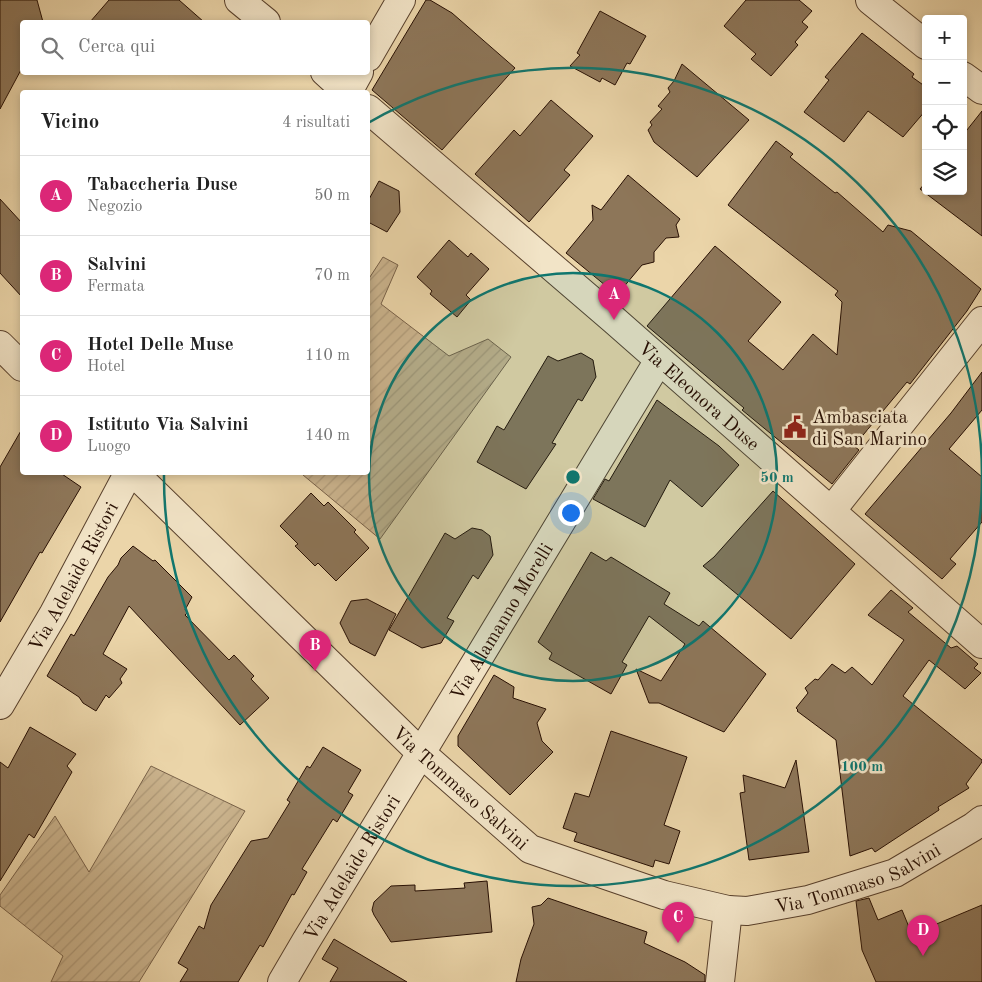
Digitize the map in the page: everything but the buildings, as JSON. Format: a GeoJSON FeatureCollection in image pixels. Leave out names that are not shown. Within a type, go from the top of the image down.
{"type":"FeatureCollection","features":[{"type":"Feature","properties":{"kind":"street"},"geometry":{"type":"LineString","coordinates":[[239,0],[264,20]]}},
{"type":"Feature","properties":{"kind":"street"},"geometry":{"type":"LineString","coordinates":[[370,54],[401,0]]}},
{"type":"Feature","properties":{"kind":"street"},"geometry":{"type":"LineString","coordinates":[[870,0],[922,42]]}},
{"type":"Feature","properties":{"kind":"street"},"geometry":{"type":"LineString","coordinates":[[328,75],[346,90]]}},
{"type":"Feature","properties":{"kind":"street"},"geometry":{"type":"LineString","coordinates":[[349,90],[357,75]]}},
{"type":"Feature","properties":{"kind":"street"},"geometry":{"type":"LineString","coordinates":[[967,79],[982,90]]}},
{"type":"Feature","properties":{"kind":"street","name":"Via Eleonora Duse"},"geometry":{"type":"LineString","coordinates":[[370,112],[659,360],[982,644]]}},
{"type":"Feature","properties":{"kind":"street"},"geometry":{"type":"LineString","coordinates":[[831,511],[982,321]]}},
{"type":"Feature","properties":{"kind":"street"},"geometry":{"type":"LineString","coordinates":[[0,345],[20,365]]}},
{"type":"Feature","properties":{"kind":"street","name":"Via Alamanno Morelli"},"geometry":{"type":"LineString","coordinates":[[421,753],[659,360]]}},
{"type":"Feature","properties":{"kind":"street","name":"Via Adelaide Ristori"},"geometry":{"type":"LineString","coordinates":[[0,705],[54,613],[129,475]]}},
{"type":"Feature","properties":{"kind":"street","name":"Via Tommaso Salvini"},"geometry":{"type":"LineString","coordinates":[[134,475],[421,753],[530,848],[664,895],[738,910],[808,900],[895,873],[982,820]]}},
{"type":"Feature","properties":{"kind":"street","name":"Via Adelaide Ristori"},"geometry":{"type":"LineString","coordinates":[[282,982],[421,753]]}},
{"type":"Feature","properties":{"kind":"street"},"geometry":{"type":"LineString","coordinates":[[720,982],[738,910]]}},
{"type":"Feature","properties":{"kind":"street"},"geometry":{"type":"LineString","coordinates":[[738,910],[739,982]]}},
{"type":"Feature","properties":{"kind":"shaded area"},"geometry":{"type":"Polygon","coordinates":[[[383,257],[398,265],[381,304],[449,356],[488,339],[511,357],[380,539],[303,475],[370,475],[370,277],[383,257]]]}},
{"type":"Feature","properties":{"kind":"shaded area"},"geometry":{"type":"Polygon","coordinates":[[[151,766],[245,811],[139,982],[51,982],[63,956],[0,906],[0,895],[55,816],[89,872],[151,766]]]}},
{"type":"Feature","properties":{"kind":"place","name":"Tabaccheria Duse"},"geometry":{"type":"Point","coordinates":[614,320]}},
{"type":"Feature","properties":{"kind":"place","name":"Ambasciata di San Marino"},"geometry":{"type":"Point","coordinates":[795,427]}},
{"type":"Feature","properties":{"kind":"place","name":"Salvini"},"geometry":{"type":"Point","coordinates":[315,671]}},
{"type":"Feature","properties":{"kind":"place","name":"Hotel Delle Muse"},"geometry":{"type":"Point","coordinates":[678,943]}},
{"type":"Feature","properties":{"kind":"place","name":"Istituto Via Salvini"},"geometry":{"type":"Point","coordinates":[923,956]}}]}
